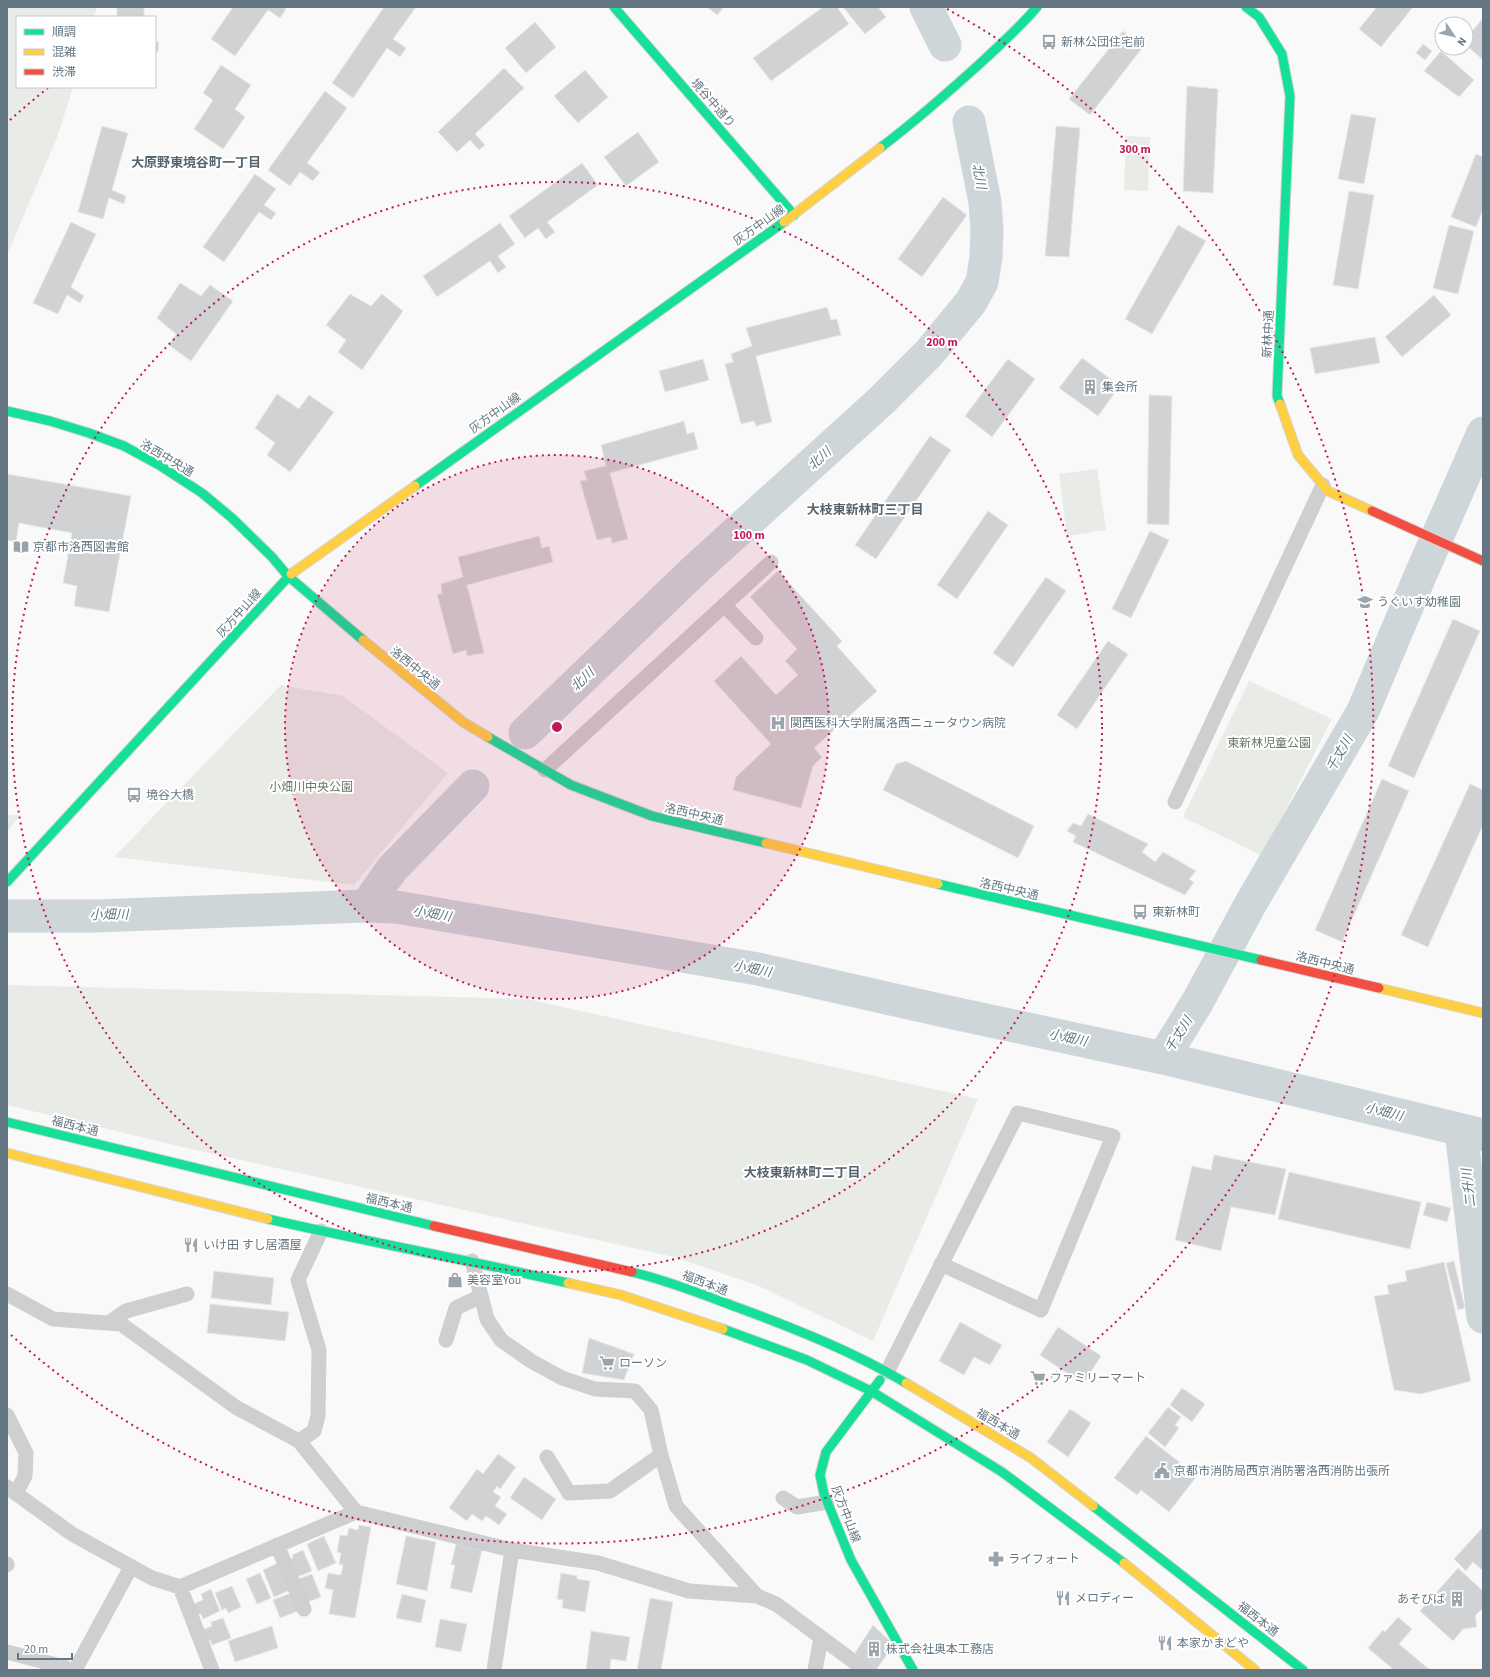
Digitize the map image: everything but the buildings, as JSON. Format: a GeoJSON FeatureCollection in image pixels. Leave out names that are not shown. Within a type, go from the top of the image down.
{"type":"FeatureCollection","features":[{"type":"Feature","properties":{"kind":"street","name":"境谷中通り"},"geometry":{"type":"LineString","coordinates":[[614,7],[794,215]]}},
{"type":"Feature","properties":{"kind":"street","name":"灰方中山線"},"geometry":{"type":"LineString","coordinates":[[7,882],[288,576],[794,215],[916,121],[1024,22],[1037,7]]}},
{"type":"Feature","properties":{"kind":"street","name":"新林中通"},"geometry":{"type":"LineString","coordinates":[[1246,7],[1259,17],[1282,54],[1290,96],[1277,396],[1298,455],[1328,491],[1483,561]]}},
{"type":"Feature","properties":{"kind":"street","name":"洛西中央通"},"geometry":{"type":"LineString","coordinates":[[7,411],[50,421],[124,446],[159,465],[202,493],[232,518],[272,557],[288,576],[392,665],[463,722],[571,786],[652,816],[1483,1013]]}},
{"type":"Feature","properties":{"kind":"street"},"geometry":{"type":"LineString","coordinates":[[1174,802],[1323,485]]}},
{"type":"Feature","properties":{"kind":"street"},"geometry":{"type":"LineString","coordinates":[[546,770],[771,562]]}},
{"type":"Feature","properties":{"kind":"street"},"geometry":{"type":"LineString","coordinates":[[724,605],[756,638]]}},
{"type":"Feature","properties":{"kind":"street"},"geometry":{"type":"LineString","coordinates":[[887,1372],[941,1264],[1018,1113],[1113,1136],[1041,1310],[941,1264]]}},
{"type":"Feature","properties":{"kind":"street","name":"福西本通"},"geometry":{"type":"LineString","coordinates":[[7,1122],[242,1180],[664,1280],[792,1328],[887,1372],[1031,1458],[1303,1670]]}},
{"type":"Feature","properties":{"kind":"street"},"geometry":{"type":"LineString","coordinates":[[7,1153],[234,1211],[321,1231],[472,1261],[621,1295],[690,1316],[807,1360],[871,1391],[1002,1472],[1137,1573],[1255,1670]]}},
{"type":"Feature","properties":{"kind":"street"},"geometry":{"type":"LineString","coordinates":[[299,1441],[314,1431],[318,1416],[318,1350],[298,1280],[321,1231]]}},
{"type":"Feature","properties":{"kind":"street"},"geometry":{"type":"LineString","coordinates":[[472,1261],[487,1319],[501,1340],[531,1361],[562,1378],[595,1389],[635,1392],[651,1410],[661,1455],[676,1506],[757,1596]]}},
{"type":"Feature","properties":{"kind":"street"},"geometry":{"type":"LineString","coordinates":[[7,1294],[53,1319],[121,1324],[237,1408],[299,1441],[356,1512]]}},
{"type":"Feature","properties":{"kind":"street"},"geometry":{"type":"LineString","coordinates":[[109,1324],[126,1311],[187,1294]]}},
{"type":"Feature","properties":{"kind":"street"},"geometry":{"type":"LineString","coordinates":[[446,1340],[456,1308],[481,1296]]}},
{"type":"Feature","properties":{"kind":"street","name":"灰方中山線"},"geometry":{"type":"LineString","coordinates":[[887,1372],[871,1391],[826,1452],[820,1476],[827,1502],[851,1560],[913,1670]]}},
{"type":"Feature","properties":{"kind":"street"},"geometry":{"type":"LineString","coordinates":[[7,1415],[26,1453],[25,1476],[12,1490],[72,1534],[152,1578],[180,1587],[356,1512],[512,1550],[598,1563],[689,1591],[757,1596],[776,1604],[864,1670]]}},
{"type":"Feature","properties":{"kind":"street"},"geometry":{"type":"LineString","coordinates":[[547,1456],[569,1493],[610,1491],[661,1455]]}},
{"type":"Feature","properties":{"kind":"street"},"geometry":{"type":"LineString","coordinates":[[783,1498],[797,1506],[827,1502]]}},
{"type":"Feature","properties":{"kind":"street"},"geometry":{"type":"LineString","coordinates":[[277,1545],[304,1609]]}},
{"type":"Feature","properties":{"kind":"street"},"geometry":{"type":"LineString","coordinates":[[494,1670],[512,1550]]}},
{"type":"Feature","properties":{"kind":"street"},"geometry":{"type":"LineString","coordinates":[[75,1670],[131,1567]]}},
{"type":"Feature","properties":{"kind":"street"},"geometry":{"type":"LineString","coordinates":[[180,1587],[212,1670]]}},
{"type":"Feature","properties":{"kind":"street"},"geometry":{"type":"LineString","coordinates":[[815,1670],[821,1638]]}},
{"type":"Feature","properties":{"kind":"street"},"geometry":{"type":"LineString","coordinates":[[7,1652],[64,1667],[69,1670]]}},
{"type":"Feature","properties":{"kind":"green space"},"geometry":{"type":"Polygon","coordinates":[[[7,7],[97,7],[94,16],[16,16],[16,88],[73,88],[58,135],[7,255],[7,7]]]}},
{"type":"Feature","properties":{"kind":"green space"},"geometry":{"type":"Polygon","coordinates":[[[1126,136],[1150,137],[1148,191],[1124,190],[1126,136]]]}},
{"type":"Feature","properties":{"kind":"green space"},"geometry":{"type":"Polygon","coordinates":[[[1097,469],[1106,530],[1067,536],[1059,474],[1097,469]]]}},
{"type":"Feature","properties":{"kind":"green space","name":"東新林児童公園"},"geometry":{"type":"Polygon","coordinates":[[[1249,681],[1332,719],[1262,856],[1183,817],[1249,681]]]}},
{"type":"Feature","properties":{"kind":"green space","name":"小畑川中央公園"},"geometry":{"type":"Polygon","coordinates":[[[281,685],[343,696],[448,773],[354,885],[114,857],[281,685]]]}},
{"type":"Feature","properties":{"kind":"green space"},"geometry":{"type":"Polygon","coordinates":[[[7,815],[20,815],[7,832],[7,815]]]}},
{"type":"Feature","properties":{"kind":"green space"},"geometry":{"type":"Polygon","coordinates":[[[7,985],[527,999],[978,1099],[873,1341],[759,1286],[674,1257],[191,1149],[7,1105],[7,985]]]}},
{"type":"Feature","properties":{"kind":"waterway","name":"北川"},"geometry":{"type":"LineString","coordinates":[[926,7],[945,45]]}},
{"type":"Feature","properties":{"kind":"waterway","name":"北川"},"geometry":{"type":"LineString","coordinates":[[525,733],[698,567],[881,401],[929,353],[971,302],[982,282],[986,257],[987,231],[985,202],[969,122]]}},
{"type":"Feature","properties":{"kind":"waterway","name":"千丈川"},"geometry":{"type":"LineString","coordinates":[[1163,1058],[1198,1001],[1251,903],[1363,711],[1483,433]]}},
{"type":"Feature","properties":{"kind":"waterway","name":"北川"},"geometry":{"type":"LineString","coordinates":[[366,906],[392,869],[473,786]]}},
{"type":"Feature","properties":{"kind":"waterway","name":"小畑川"},"geometry":{"type":"LineString","coordinates":[[7,916],[96,916],[366,906],[396,907],[758,969],[1163,1058],[1483,1135]]}},
{"type":"Feature","properties":{"kind":"waterway","name":"二升川"},"geometry":{"type":"LineString","coordinates":[[1461,1130],[1483,1317]]}},
{"type":"Feature","properties":{"kind":"traffic: fast"},"geometry":{"type":"LineString","coordinates":[[614,7],[794,215]]}},
{"type":"Feature","properties":{"kind":"traffic: fast"},"geometry":{"type":"LineString","coordinates":[[880,148],[921,116],[972,71],[1012,34],[1037,7]]}},
{"type":"Feature","properties":{"kind":"traffic: fast"},"geometry":{"type":"LineString","coordinates":[[1246,7],[1259,17],[1282,54],[1290,96],[1277,396],[1280,404]]}},
{"type":"Feature","properties":{"kind":"traffic: fast"},"geometry":{"type":"LineString","coordinates":[[415,486],[784,222]]}},
{"type":"Feature","properties":{"kind":"traffic: fast"},"geometry":{"type":"LineString","coordinates":[[7,411],[50,421],[89,433],[124,446],[159,465],[202,493],[232,518],[272,557],[288,576],[363,640]]}},
{"type":"Feature","properties":{"kind":"traffic: fast"},"geometry":{"type":"LineString","coordinates":[[7,882],[291,574]]}},
{"type":"Feature","properties":{"kind":"traffic: fast"},"geometry":{"type":"LineString","coordinates":[[488,737],[571,785],[652,816],[766,843]]}},
{"type":"Feature","properties":{"kind":"traffic: fast"},"geometry":{"type":"LineString","coordinates":[[938,884],[1261,960]]}},
{"type":"Feature","properties":{"kind":"traffic: fast"},"geometry":{"type":"LineString","coordinates":[[7,1122],[434,1226]]}},
{"type":"Feature","properties":{"kind":"traffic: fast"},"geometry":{"type":"LineString","coordinates":[[268,1219],[568,1283]]}},
{"type":"Feature","properties":{"kind":"traffic: fast"},"geometry":{"type":"LineString","coordinates":[[632,1272],[686,1288],[803,1333],[866,1361],[906,1383]]}},
{"type":"Feature","properties":{"kind":"traffic: fast"},"geometry":{"type":"LineString","coordinates":[[723,1329],[807,1360],[871,1391],[1002,1472],[1124,1563]]}},
{"type":"Feature","properties":{"kind":"traffic: fast"},"geometry":{"type":"LineString","coordinates":[[880,1380],[826,1452],[820,1475],[824,1494],[851,1560],[913,1670]]}},
{"type":"Feature","properties":{"kind":"traffic: fast"},"geometry":{"type":"LineString","coordinates":[[1093,1506],[1303,1670]]}},
{"type":"Feature","properties":{"kind":"traffic: slow"},"geometry":{"type":"LineString","coordinates":[[784,222],[880,148]]}},
{"type":"Feature","properties":{"kind":"traffic: slow"},"geometry":{"type":"LineString","coordinates":[[1280,404],[1298,455],[1328,491],[1372,511]]}},
{"type":"Feature","properties":{"kind":"traffic: slow"},"geometry":{"type":"LineString","coordinates":[[291,574],[415,486]]}},
{"type":"Feature","properties":{"kind":"traffic: slow"},"geometry":{"type":"LineString","coordinates":[[363,640],[463,722],[488,737]]}},
{"type":"Feature","properties":{"kind":"traffic: slow"},"geometry":{"type":"LineString","coordinates":[[766,843],[938,884]]}},
{"type":"Feature","properties":{"kind":"traffic: slow"},"geometry":{"type":"LineString","coordinates":[[1379,988],[1483,1013]]}},
{"type":"Feature","properties":{"kind":"traffic: slow"},"geometry":{"type":"LineString","coordinates":[[7,1153],[268,1219]]}},
{"type":"Feature","properties":{"kind":"traffic: slow"},"geometry":{"type":"LineString","coordinates":[[568,1283],[621,1295],[723,1329]]}},
{"type":"Feature","properties":{"kind":"traffic: slow"},"geometry":{"type":"LineString","coordinates":[[906,1383],[1031,1458],[1093,1506]]}},
{"type":"Feature","properties":{"kind":"traffic: slow"},"geometry":{"type":"LineString","coordinates":[[1124,1563],[1255,1670]]}},
{"type":"Feature","properties":{"kind":"traffic: jam"},"geometry":{"type":"LineString","coordinates":[[1372,511],[1483,561]]}},
{"type":"Feature","properties":{"kind":"traffic: jam"},"geometry":{"type":"LineString","coordinates":[[1261,960],[1379,988]]}},
{"type":"Feature","properties":{"kind":"traffic: jam"},"geometry":{"type":"LineString","coordinates":[[434,1226],[632,1272]]}},
{"type":"Feature","properties":{"kind":"place","name":"新林公団住宅前"},"geometry":{"type":"Point","coordinates":[1049,42]}},
{"type":"Feature","properties":{"kind":"place","name":"集会所"},"geometry":{"type":"Point","coordinates":[1090,387]}},
{"type":"Feature","properties":{"kind":"place","name":"京都市洛西図書館"},"geometry":{"type":"Point","coordinates":[21,547]}},
{"type":"Feature","properties":{"kind":"place","name":"うぐいす幼稚園"},"geometry":{"type":"Point","coordinates":[1365,602]}},
{"type":"Feature","properties":{"kind":"place","name":"関西医科大学附属洛西ニュータウン病院"},"geometry":{"type":"Point","coordinates":[778,723]}},
{"type":"Feature","properties":{"kind":"place","name":"境谷大橋"},"geometry":{"type":"Point","coordinates":[134,795]}},
{"type":"Feature","properties":{"kind":"place","name":"東新林町"},"geometry":{"type":"Point","coordinates":[1140,912]}},
{"type":"Feature","properties":{"kind":"place","name":"いけ田 すし居酒屋"},"geometry":{"type":"Point","coordinates":[191,1245]}},
{"type":"Feature","properties":{"kind":"place","name":"美容室You"},"geometry":{"type":"Point","coordinates":[455,1280]}},
{"type":"Feature","properties":{"kind":"place","name":"ローソン"},"geometry":{"type":"Point","coordinates":[607,1363]}},
{"type":"Feature","properties":{"kind":"place","name":"ファミリーマート"},"geometry":{"type":"Point","coordinates":[1038,1378]}},
{"type":"Feature","properties":{"kind":"place","name":"京都市消防局西京消防署洛西消防出張所"},"geometry":{"type":"Point","coordinates":[1162,1471]}},
{"type":"Feature","properties":{"kind":"place","name":"ライフォート"},"geometry":{"type":"Point","coordinates":[996,1559]}},
{"type":"Feature","properties":{"kind":"place","name":"メロディー"},"geometry":{"type":"Point","coordinates":[1063,1598]}},
{"type":"Feature","properties":{"kind":"place","name":"あそびば"},"geometry":{"type":"Point","coordinates":[1457,1599]}},
{"type":"Feature","properties":{"kind":"place","name":"本家かまどや"},"geometry":{"type":"Point","coordinates":[1165,1643]}},
{"type":"Feature","properties":{"kind":"place","name":"株式会社奥本工務店"},"geometry":{"type":"Point","coordinates":[874,1649]}},
{"type":"Feature","properties":{"kind":"district","name":"大原野東境谷町一丁目"},"geometry":{"type":"Point","coordinates":[196,162]}},
{"type":"Feature","properties":{"kind":"district","name":"大枝東新林町三丁目"},"geometry":{"type":"Point","coordinates":[865,509]}},
{"type":"Feature","properties":{"kind":"district","name":"大枝東新林町二丁目"},"geometry":{"type":"Point","coordinates":[802,1172]}}]}
